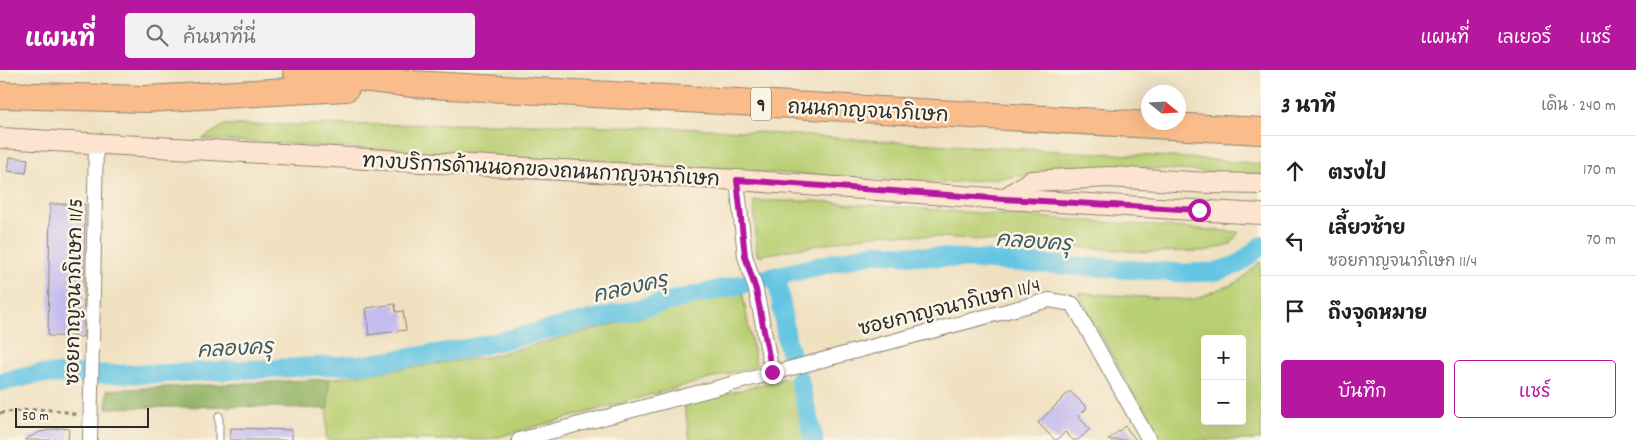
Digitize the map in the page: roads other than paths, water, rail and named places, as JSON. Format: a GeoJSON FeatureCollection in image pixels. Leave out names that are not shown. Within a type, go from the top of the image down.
{"type":"FeatureCollection","features":[{"type":"Feature","properties":{"kind":"highway","name":"ถนนกาญจนาภิเษก"},"geometry":{"type":"LineString","coordinates":[[296,70],[412,84],[1261,132]]}},
{"type":"Feature","properties":{"kind":"highway"},"geometry":{"type":"LineString","coordinates":[[0,95],[146,99],[412,84]]}},
{"type":"Feature","properties":{"kind":"main road","name":"ทางบริการด้านนอกของถนนกาญจนาภิเษก"},"geometry":{"type":"LineString","coordinates":[[0,138],[737,180],[1004,199],[1261,214]]}},
{"type":"Feature","properties":{"kind":"main road"},"geometry":{"type":"LineString","coordinates":[[1004,199],[1031,182],[1109,177],[1261,184]]}},
{"type":"Feature","properties":{"kind":"street","name":"ซอยกาญจนาภิเษก 11/5"},"geometry":{"type":"LineString","coordinates":[[90,440],[96,144]]}},
{"type":"Feature","properties":{"kind":"street"},"geometry":{"type":"LineString","coordinates":[[737,180],[745,256],[756,290],[772,372]]}},
{"type":"Feature","properties":{"kind":"street","name":"ซอยกาญจนาภิเษก 11/4"},"geometry":{"type":"LineString","coordinates":[[519,440],[1049,300],[1073,304],[1149,440]]}},
{"type":"Feature","properties":{"kind":"lane"},"geometry":{"type":"LineString","coordinates":[[218,440],[219,416]]}},
{"type":"Feature","properties":{"kind":"waterway","name":"คลองครุ"},"geometry":{"type":"LineString","coordinates":[[0,382],[39,374],[153,374],[369,364],[470,348],[875,253],[1184,273],[1214,272],[1239,264],[1261,246]]}},
{"type":"Feature","properties":{"kind":"waterway"},"geometry":{"type":"LineString","coordinates":[[777,276],[790,352]]}},
{"type":"Feature","properties":{"kind":"waterway"},"geometry":{"type":"LineString","coordinates":[[799,379],[814,440]]}}]}
